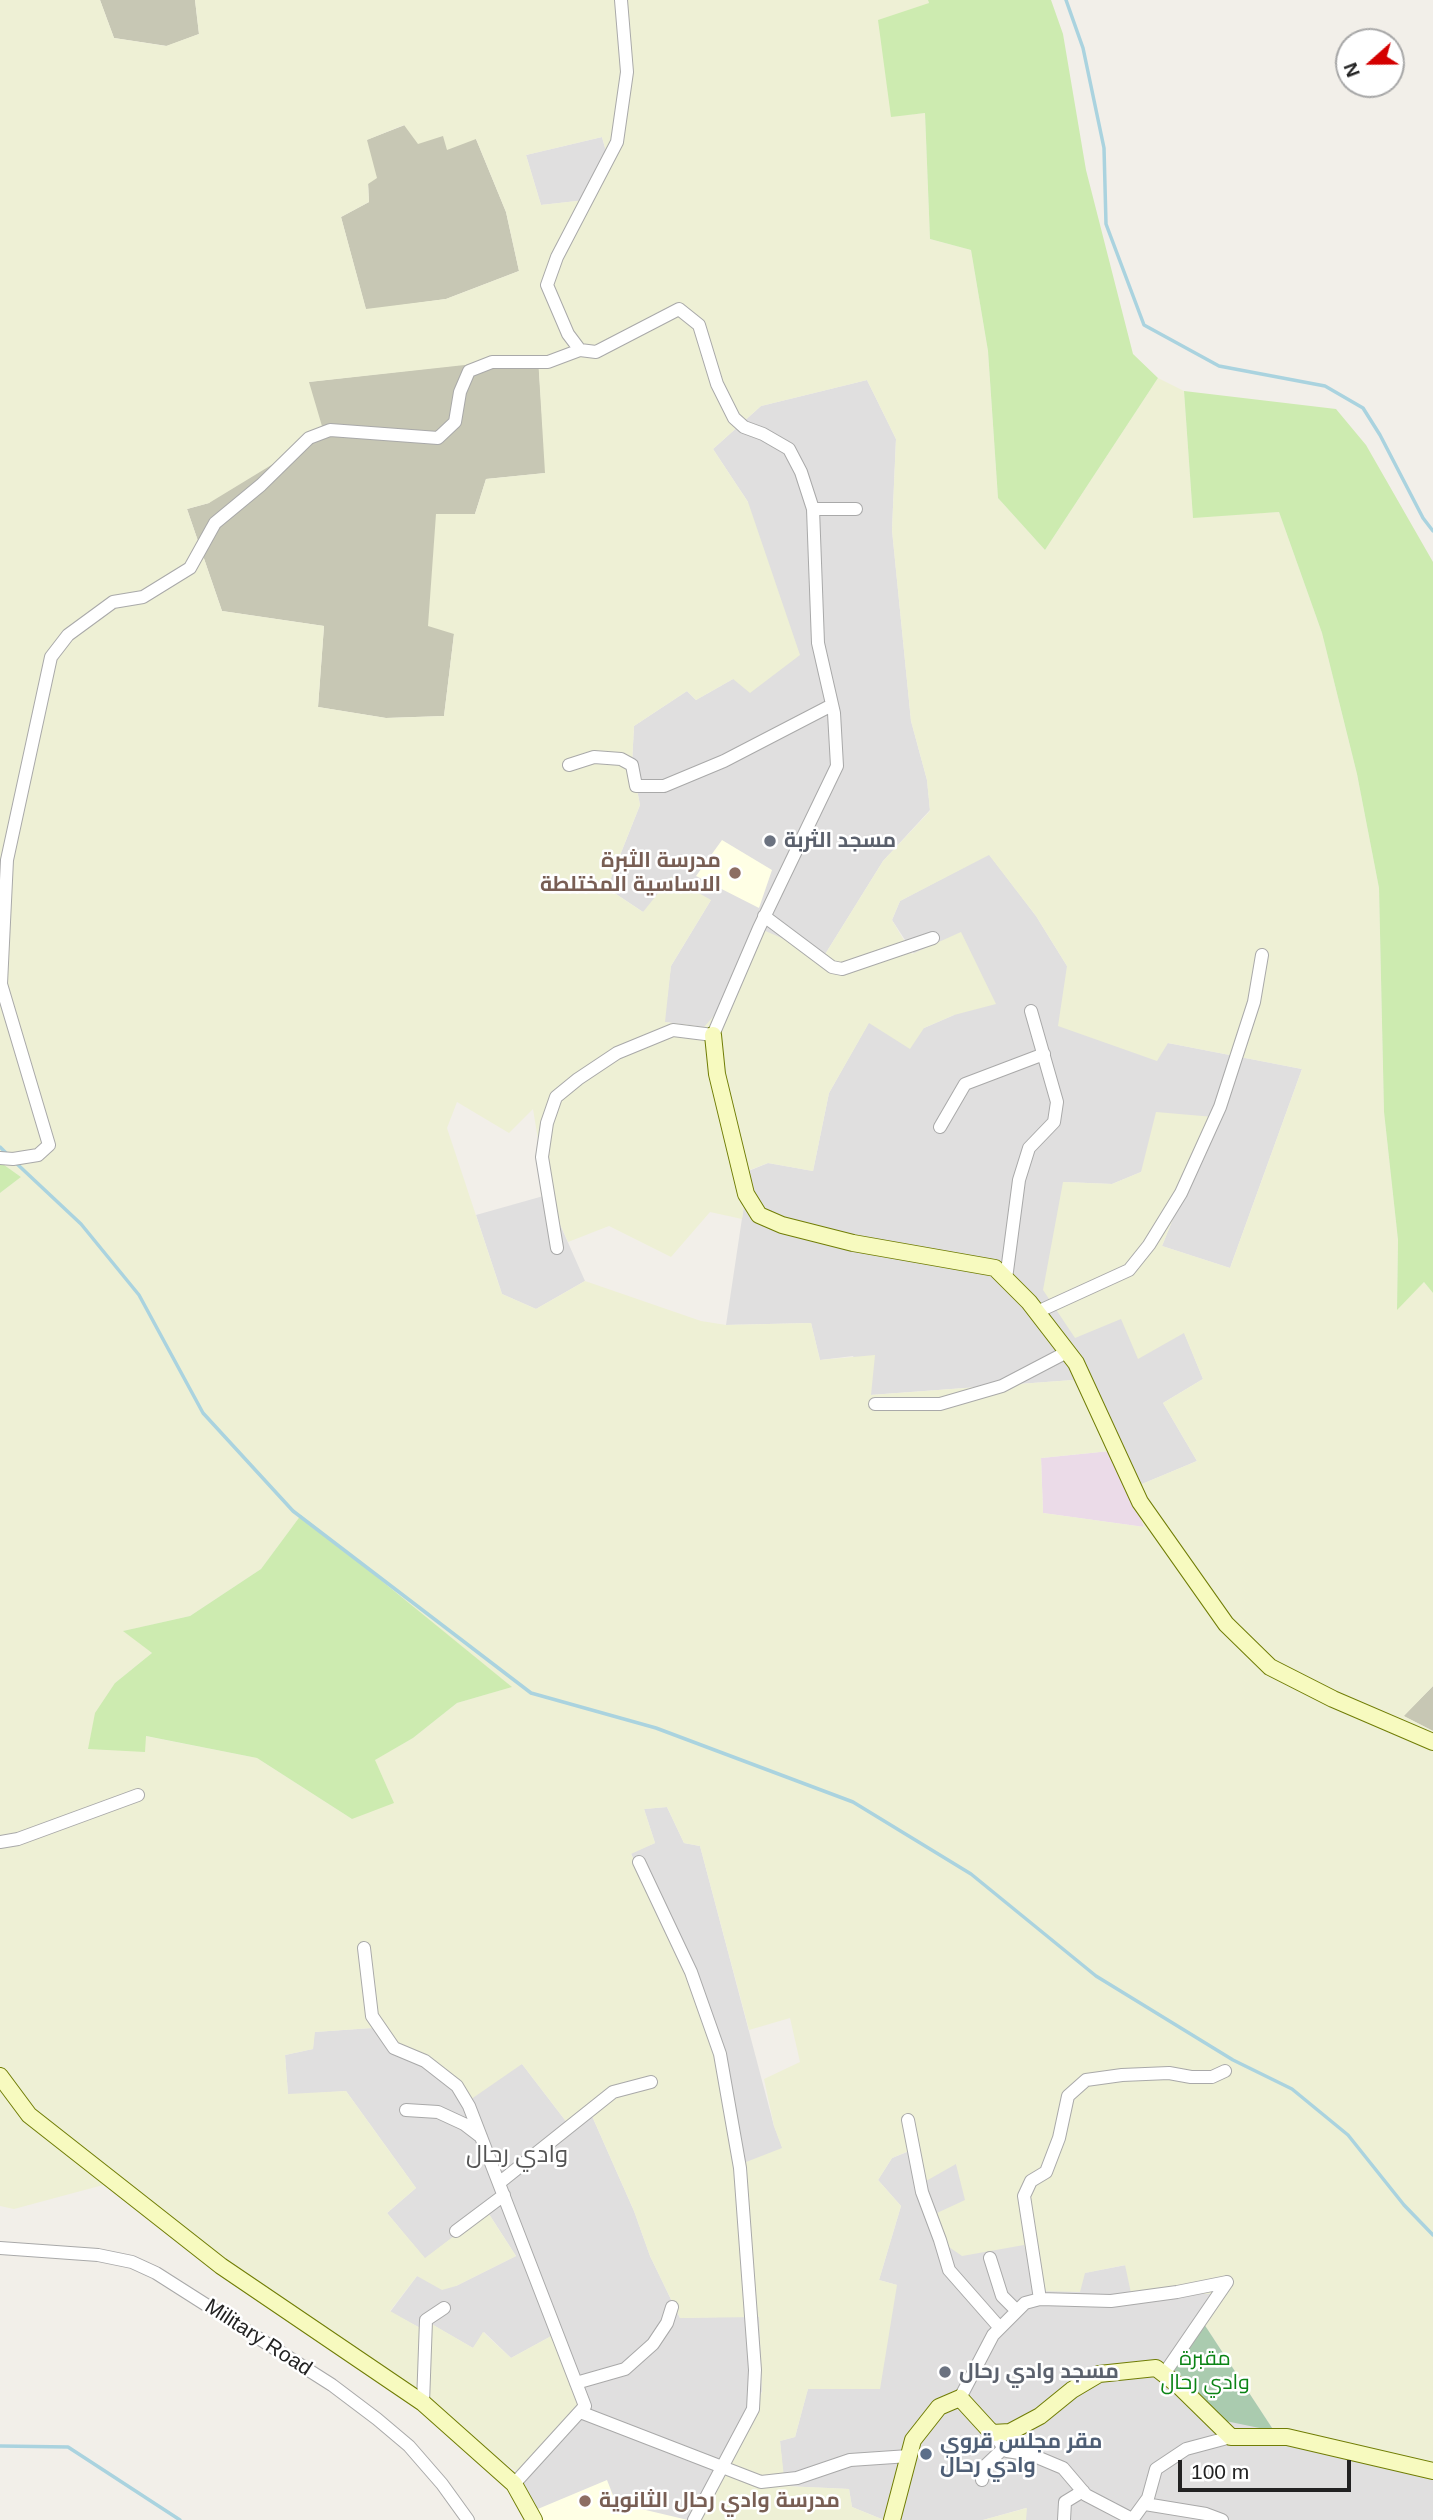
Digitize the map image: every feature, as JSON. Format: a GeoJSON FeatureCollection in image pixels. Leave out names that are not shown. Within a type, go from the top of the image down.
{"type":"FeatureCollection","features":[{"type":"Feature","properties":{"kind":"street"},"geometry":{"type":"LineString","coordinates":[[580,350],[568,334],[547,285],[557,257],[617,142],[627,72],[621,0]]}},
{"type":"Feature","properties":{"kind":"street"},"geometry":{"type":"LineString","coordinates":[[0,1158],[38,1155],[49,1144],[1,984],[7,860],[51,657],[68,635],[113,602],[143,597],[190,568],[215,523],[261,485],[309,438],[330,430],[438,438],[456,422],[460,392],[469,371],[492,362],[548,362],[580,350],[596,352],[679,309],[699,325],[717,384],[734,418],[744,427],[763,433],[789,449],[801,472],[813,509],[818,643],[832,705],[837,766],[764,916],[713,1035],[717,1074],[746,1194],[759,1215],[782,1225],[853,1243],[995,1268],[1037,1312],[1076,1363],[1140,1502],[1226,1625],[1270,1667],[1333,1699],[1433,1742]]}},
{"type":"Feature","properties":{"kind":"street"},"geometry":{"type":"LineString","coordinates":[[813,509],[856,509]]}},
{"type":"Feature","properties":{"kind":"street"},"geometry":{"type":"LineString","coordinates":[[569,765],[594,757],[621,759],[632,765],[636,786],[664,786],[724,761],[832,705]]}},
{"type":"Feature","properties":{"kind":"street"},"geometry":{"type":"LineString","coordinates":[[764,916],[832,968],[842,969],[933,937]]}},
{"type":"Feature","properties":{"kind":"street"},"geometry":{"type":"LineString","coordinates":[[1037,1312],[1129,1270],[1149,1245],[1181,1193],[1220,1108],[1254,1002],[1262,955]]}},
{"type":"Feature","properties":{"kind":"street"},"geometry":{"type":"LineString","coordinates":[[1006,1279],[1019,1180],[1029,1149],[1054,1122],[1057,1101],[1031,1011]]}},
{"type":"Feature","properties":{"kind":"street"},"geometry":{"type":"LineString","coordinates":[[557,1248],[542,1157],[547,1123],[556,1097],[617,1053],[673,1030],[713,1035]]}},
{"type":"Feature","properties":{"kind":"street"},"geometry":{"type":"LineString","coordinates":[[940,1127],[965,1084],[1044,1054]]}},
{"type":"Feature","properties":{"kind":"street"},"geometry":{"type":"LineString","coordinates":[[875,1404],[940,1404],[1002,1387],[1067,1352]]}},
{"type":"Feature","properties":{"kind":"street"},"geometry":{"type":"LineString","coordinates":[[0,1842],[18,1839],[138,1795]]}},
{"type":"Feature","properties":{"kind":"street"},"geometry":{"type":"LineString","coordinates":[[639,1862],[691,1972],[720,2054],[740,2168],[755,2370],[753,2409],[694,2520]]}},
{"type":"Feature","properties":{"kind":"street"},"geometry":{"type":"LineString","coordinates":[[364,1948],[372,2016],[394,2048],[425,2062],[457,2086],[469,2106],[585,2406],[514,2484]]}},
{"type":"Feature","properties":{"kind":"street"},"geometry":{"type":"LineString","coordinates":[[1040,2299],[1024,2196],[1031,2181],[1046,2172],[1059,2138],[1068,2096],[1086,2080],[1169,2073],[1212,2077],[1225,2071]]}},
{"type":"Feature","properties":{"kind":"street"},"geometry":{"type":"LineString","coordinates":[[0,2076],[29,2115],[220,2266],[423,2403],[514,2484],[534,2520]]}},
{"type":"Feature","properties":{"kind":"street"},"geometry":{"type":"LineString","coordinates":[[456,2231],[613,2092],[651,2082]]}},
{"type":"Feature","properties":{"kind":"street"},"geometry":{"type":"LineString","coordinates":[[406,2110],[438,2112],[464,2124],[481,2137]]}},
{"type":"Feature","properties":{"kind":"street"},"geometry":{"type":"LineString","coordinates":[[908,2120],[922,2192],[949,2270],[1000,2328]]}},
{"type":"Feature","properties":{"kind":"street","name":"Military Road"},"geometry":{"type":"LineString","coordinates":[[0,2248],[98,2255],[132,2262],[156,2273],[332,2385],[377,2419],[409,2446],[442,2484],[468,2520]]}},
{"type":"Feature","properties":{"kind":"street"},"geometry":{"type":"LineString","coordinates":[[990,2259],[1002,2296],[1017,2311]]}},
{"type":"Feature","properties":{"kind":"street"},"geometry":{"type":"LineString","coordinates":[[892,2520],[912,2440],[939,2407],[960,2398],[993,2335],[1025,2303],[1040,2299],[1111,2301],[1227,2282],[1164,2374]]}},
{"type":"Feature","properties":{"kind":"street"},"geometry":{"type":"LineString","coordinates":[[576,2382],[625,2369],[653,2344],[667,2323],[672,2307]]}},
{"type":"Feature","properties":{"kind":"street"},"geometry":{"type":"LineString","coordinates":[[423,2403],[426,2320],[444,2308]]}},
{"type":"Feature","properties":{"kind":"street"},"geometry":{"type":"LineString","coordinates":[[992,2433],[1010,2432],[1040,2416],[1072,2390],[1099,2374],[1156,2368],[1180,2386],[1231,2437]]}},
{"type":"Feature","properties":{"kind":"street"},"geometry":{"type":"LineString","coordinates":[[960,2398],[1007,2451],[1032,2455],[1063,2468],[1086,2495],[1129,2519],[1145,2504],[1156,2469],[1186,2449],[1231,2437],[1287,2437],[1433,2471]]}},
{"type":"Feature","properties":{"kind":"street"},"geometry":{"type":"LineString","coordinates":[[580,2412],[761,2482],[797,2478],[850,2460],[909,2456]]}},
{"type":"Feature","properties":{"kind":"street"},"geometry":{"type":"LineString","coordinates":[[982,2480],[986,2465],[1005,2448]]}},
{"type":"Feature","properties":{"kind":"street"},"geometry":{"type":"LineString","coordinates":[[1064,2520],[1065,2502],[1083,2491]]}},
{"type":"Feature","properties":{"kind":"street"},"geometry":{"type":"LineString","coordinates":[[1145,2504],[1206,2514],[1222,2520]]}},
{"type":"Feature","properties":{"kind":"shaded area"},"geometry":{"type":"Polygon","coordinates":[[[0,0],[100,0],[114,38],[166,46],[199,34],[195,0],[928,0],[891,116],[925,113],[930,239],[971,250],[988,351],[998,498],[1045,550],[1158,378],[1184,391],[1193,517],[1279,512],[1322,633],[1357,774],[1379,888],[1384,1112],[1398,1240],[1397,1309],[1424,1282],[1433,1293],[1433,1686],[1404,1716],[1433,1731],[1433,2477],[1274,2431],[1202,2321],[1219,2294],[1131,2293],[1125,2265],[1085,2273],[1080,2292],[1037,2291],[1024,2245],[962,2256],[949,2247],[937,2213],[965,2200],[956,2164],[926,2181],[911,2150],[892,2158],[878,2180],[901,2206],[879,2280],[897,2285],[880,2389],[808,2389],[795,2437],[780,2441],[785,2486],[849,2489],[852,2507],[884,2520],[695,2520],[721,2478],[762,2392],[759,2317],[680,2318],[650,2256],[634,2211],[588,2107],[568,2124],[522,2064],[467,2102],[453,2075],[372,2028],[315,2032],[313,2049],[285,2055],[288,2094],[346,2091],[416,2188],[387,2213],[425,2258],[487,2211],[516,2256],[456,2286],[442,2290],[417,2276],[390,2311],[422,2329],[430,2323],[473,2348],[483,2332],[511,2358],[555,2334],[585,2401],[517,2472],[118,2181],[14,2209],[0,2206],[0,1193],[21,1177],[0,1162],[0,0]],[[404,125],[367,140],[377,178],[368,184],[369,202],[341,217],[366,309],[446,299],[519,271],[506,212],[476,139],[447,150],[443,136],[418,144],[404,125]],[[602,137],[526,155],[541,205],[586,200],[610,166],[602,137]],[[538,357],[309,382],[324,433],[209,503],[187,509],[222,611],[324,626],[318,707],[386,718],[444,716],[454,634],[428,626],[436,514],[475,514],[486,479],[545,473],[538,357]],[[867,380],[761,406],[713,449],[748,502],[800,655],[750,693],[733,679],[696,700],[687,691],[634,726],[632,764],[640,805],[607,888],[643,912],[671,877],[711,900],[671,966],[665,1022],[704,1027],[728,1000],[763,930],[824,956],[883,861],[930,811],[927,780],[911,721],[892,530],[896,439],[867,380]],[[989,855],[900,901],[892,920],[912,954],[961,932],[996,1004],[954,1015],[924,1028],[910,1049],[869,1023],[829,1093],[813,1171],[768,1163],[734,1176],[744,1205],[742,1219],[710,1212],[671,1257],[609,1226],[568,1242],[547,1195],[533,1109],[509,1133],[457,1102],[447,1128],[502,1294],[536,1309],[585,1281],[701,1321],[726,1325],[811,1323],[820,1360],[875,1355],[871,1395],[1073,1380],[1110,1451],[1041,1458],[1043,1513],[1144,1527],[1130,1489],[1197,1461],[1163,1403],[1203,1379],[1184,1333],[1138,1359],[1121,1319],[1075,1338],[1043,1290],[1063,1182],[1112,1184],[1141,1172],[1156,1112],[1214,1117],[1162,1246],[1230,1268],[1302,1069],[1168,1043],[1157,1061],[1058,1026],[1067,966],[1036,916],[989,855]],[[301,1515],[261,1569],[190,1616],[124,1631],[152,1653],[115,1683],[145,1752],[145,1736],[257,1758],[352,1819],[374,1760],[413,1738],[457,1703],[511,1687],[301,1515]],[[667,1807],[644,1809],[655,1843],[631,1854],[681,1950],[718,2056],[741,2164],[782,2148],[774,2126],[764,2079],[800,2062],[790,2018],[749,2030],[700,1846],[684,1843],[667,1807]]]}},
{"type":"Feature","properties":{"kind":"shaded area"},"geometry":{"type":"Polygon","coordinates":[[[100,0],[195,0],[199,34],[167,46],[114,38],[100,0]]]}},
{"type":"Feature","properties":{"kind":"shaded area"},"geometry":{"type":"Polygon","coordinates":[[[405,125],[443,136],[476,139],[506,212],[519,271],[446,299],[366,310],[341,217],[369,202],[366,140],[405,125]]]}},
{"type":"Feature","properties":{"kind":"shaded area"},"geometry":{"type":"Polygon","coordinates":[[[602,137],[610,166],[586,200],[541,205],[526,155],[602,137]]]}},
{"type":"Feature","properties":{"kind":"shaded area"},"geometry":{"type":"Polygon","coordinates":[[[538,356],[546,473],[486,479],[475,514],[436,514],[454,634],[444,716],[386,718],[318,707],[324,626],[222,611],[187,509],[209,503],[308,382],[538,356]]]}},
{"type":"Feature","properties":{"kind":"shaded area"},"geometry":{"type":"Polygon","coordinates":[[[867,380],[896,439],[892,530],[911,721],[927,780],[930,810],[883,861],[824,956],[728,1000],[705,1027],[664,1022],[671,966],[711,900],[643,912],[607,888],[640,805],[632,764],[634,726],[687,691],[696,700],[733,679],[748,502],[713,449],[761,406],[867,380]]]}},
{"type":"Feature","properties":{"kind":"shaded area","name":"مدرسة الثبرة الاساسية المختلطة"},"geometry":{"type":"Polygon","coordinates":[[[722,840],[772,870],[759,908],[696,876],[722,840]]]}},
{"type":"Feature","properties":{"kind":"shaded area"},"geometry":{"type":"Polygon","coordinates":[[[989,854],[1036,916],[1067,966],[1168,1043],[1302,1069],[1230,1268],[1162,1246],[1214,1117],[1141,1172],[1112,1184],[1063,1182],[1121,1319],[1184,1332],[1203,1379],[1163,1403],[1197,1461],[1130,1489],[1073,1380],[870,1395],[853,1356],[820,1360],[811,1323],[726,1325],[744,1205],[734,1177],[768,1163],[813,1171],[829,1093],[869,1022],[924,1028],[954,1015],[892,920],[900,901],[989,854]]]}},
{"type":"Feature","properties":{"kind":"shaded area"},"geometry":{"type":"Polygon","coordinates":[[[547,1195],[585,1281],[536,1309],[502,1294],[476,1215],[547,1195]]]}},
{"type":"Feature","properties":{"kind":"shaded area"},"geometry":{"type":"Polygon","coordinates":[[[1110,1451],[1130,1489],[1144,1527],[1043,1513],[1041,1458],[1110,1451]]]}},
{"type":"Feature","properties":{"kind":"shaded area"},"geometry":{"type":"Polygon","coordinates":[[[1433,1686],[1433,1731],[1403,1716],[1433,1686]]]}},
{"type":"Feature","properties":{"kind":"shaded area"},"geometry":{"type":"Polygon","coordinates":[[[667,1807],[684,1843],[700,1846],[774,2126],[783,2149],[741,2165],[631,1853],[655,1843],[644,1809],[667,1807]]]}},
{"type":"Feature","properties":{"kind":"shaded area"},"geometry":{"type":"Polygon","coordinates":[[[372,2028],[454,2075],[522,2064],[568,2124],[588,2107],[634,2211],[650,2256],[680,2318],[760,2316],[762,2391],[721,2478],[695,2520],[537,2520],[517,2472],[585,2401],[555,2334],[511,2358],[484,2332],[473,2348],[431,2324],[422,2329],[390,2312],[417,2276],[456,2286],[516,2256],[487,2211],[425,2259],[387,2213],[416,2188],[346,2091],[288,2095],[285,2055],[313,2049],[314,2032],[372,2028]]]}},
{"type":"Feature","properties":{"kind":"shaded area"},"geometry":{"type":"Polygon","coordinates":[[[912,2150],[956,2163],[966,2200],[1024,2245],[1084,2273],[1126,2265],[1219,2294],[1433,2477],[1433,2520],[1026,2520],[1026,2508],[983,2520],[884,2520],[852,2507],[849,2489],[784,2486],[780,2441],[795,2437],[808,2388],[897,2285],[879,2280],[901,2206],[878,2180],[892,2158],[912,2150]]]}},
{"type":"Feature","properties":{"kind":"shaded area","name":"مدرسة وادي رحال الثانوية"},"geometry":{"type":"Polygon","coordinates":[[[607,2480],[616,2503],[688,2520],[537,2520],[533,2511],[607,2480]]]}},
{"type":"Feature","properties":{"kind":"shaded area"},"geometry":{"type":"Polygon","coordinates":[[[1027,2508],[1026,2520],[983,2520],[1027,2508]]]}},
{"type":"Feature","properties":{"kind":"green space"},"geometry":{"type":"Polygon","coordinates":[[[928,0],[1051,0],[1063,34],[1086,170],[1133,354],[1158,378],[1045,550],[998,498],[988,351],[971,250],[930,239],[925,113],[891,117],[878,20],[929,3],[928,0]]]}},
{"type":"Feature","properties":{"kind":"green space"},"geometry":{"type":"Polygon","coordinates":[[[1184,391],[1336,409],[1366,445],[1433,562],[1433,1293],[1424,1282],[1397,1310],[1398,1240],[1384,1112],[1379,888],[1357,774],[1322,633],[1279,512],[1193,518],[1184,391]]]}},
{"type":"Feature","properties":{"kind":"green space"},"geometry":{"type":"Polygon","coordinates":[[[0,1162],[21,1177],[0,1193],[0,1162]]]}},
{"type":"Feature","properties":{"kind":"green space"},"geometry":{"type":"Polygon","coordinates":[[[301,1515],[512,1687],[457,1703],[413,1738],[375,1760],[394,1803],[352,1819],[257,1758],[146,1736],[145,1752],[88,1749],[95,1713],[115,1683],[152,1653],[123,1631],[190,1616],[261,1569],[301,1515]]]}},
{"type":"Feature","properties":{"kind":"green space","name":"مقبرة وادي رحال"},"geometry":{"type":"Polygon","coordinates":[[[1202,2321],[1274,2431],[1216,2419],[1166,2368],[1202,2321]]]}},
{"type":"Feature","properties":{"kind":"waterway"},"geometry":{"type":"LineString","coordinates":[[1066,0],[1083,48],[1104,148],[1106,224],[1144,325],[1219,366],[1325,386],[1363,408],[1423,518],[1433,531]]}},
{"type":"Feature","properties":{"kind":"waterway"},"geometry":{"type":"LineString","coordinates":[[0,1147],[8,1155]]}},
{"type":"Feature","properties":{"kind":"waterway"},"geometry":{"type":"LineString","coordinates":[[16,1163],[81,1224],[139,1295],[203,1413],[293,1511],[531,1693],[656,1728],[853,1802],[971,1874],[1096,1976],[1233,2060],[1292,2089],[1348,2135],[1404,2205],[1433,2235]]}},
{"type":"Feature","properties":{"kind":"waterway"},"geometry":{"type":"LineString","coordinates":[[0,2446],[68,2447],[180,2520]]}},
{"type":"Feature","properties":{"kind":"place","name":"مسجد الثربة"},"geometry":{"type":"Point","coordinates":[770,841]}},
{"type":"Feature","properties":{"kind":"place","name":"مدرسة الثبرة الاساسية المختلطة"},"geometry":{"type":"Point","coordinates":[735,873]}},
{"type":"Feature","properties":{"kind":"place","name":"مسجد وادي رحال"},"geometry":{"type":"Point","coordinates":[945,2372]}},
{"type":"Feature","properties":{"kind":"place","name":"مقر مجلس قروي وادي رحال"},"geometry":{"type":"Point","coordinates":[926,2454]}},
{"type":"Feature","properties":{"kind":"place","name":"مدرسة وادي رحال الثانوية"},"geometry":{"type":"Point","coordinates":[585,2501]}},
{"type":"Feature","properties":{"kind":"district","name":"وادي رحال"},"geometry":{"type":"Point","coordinates":[517,2155]}}]}
